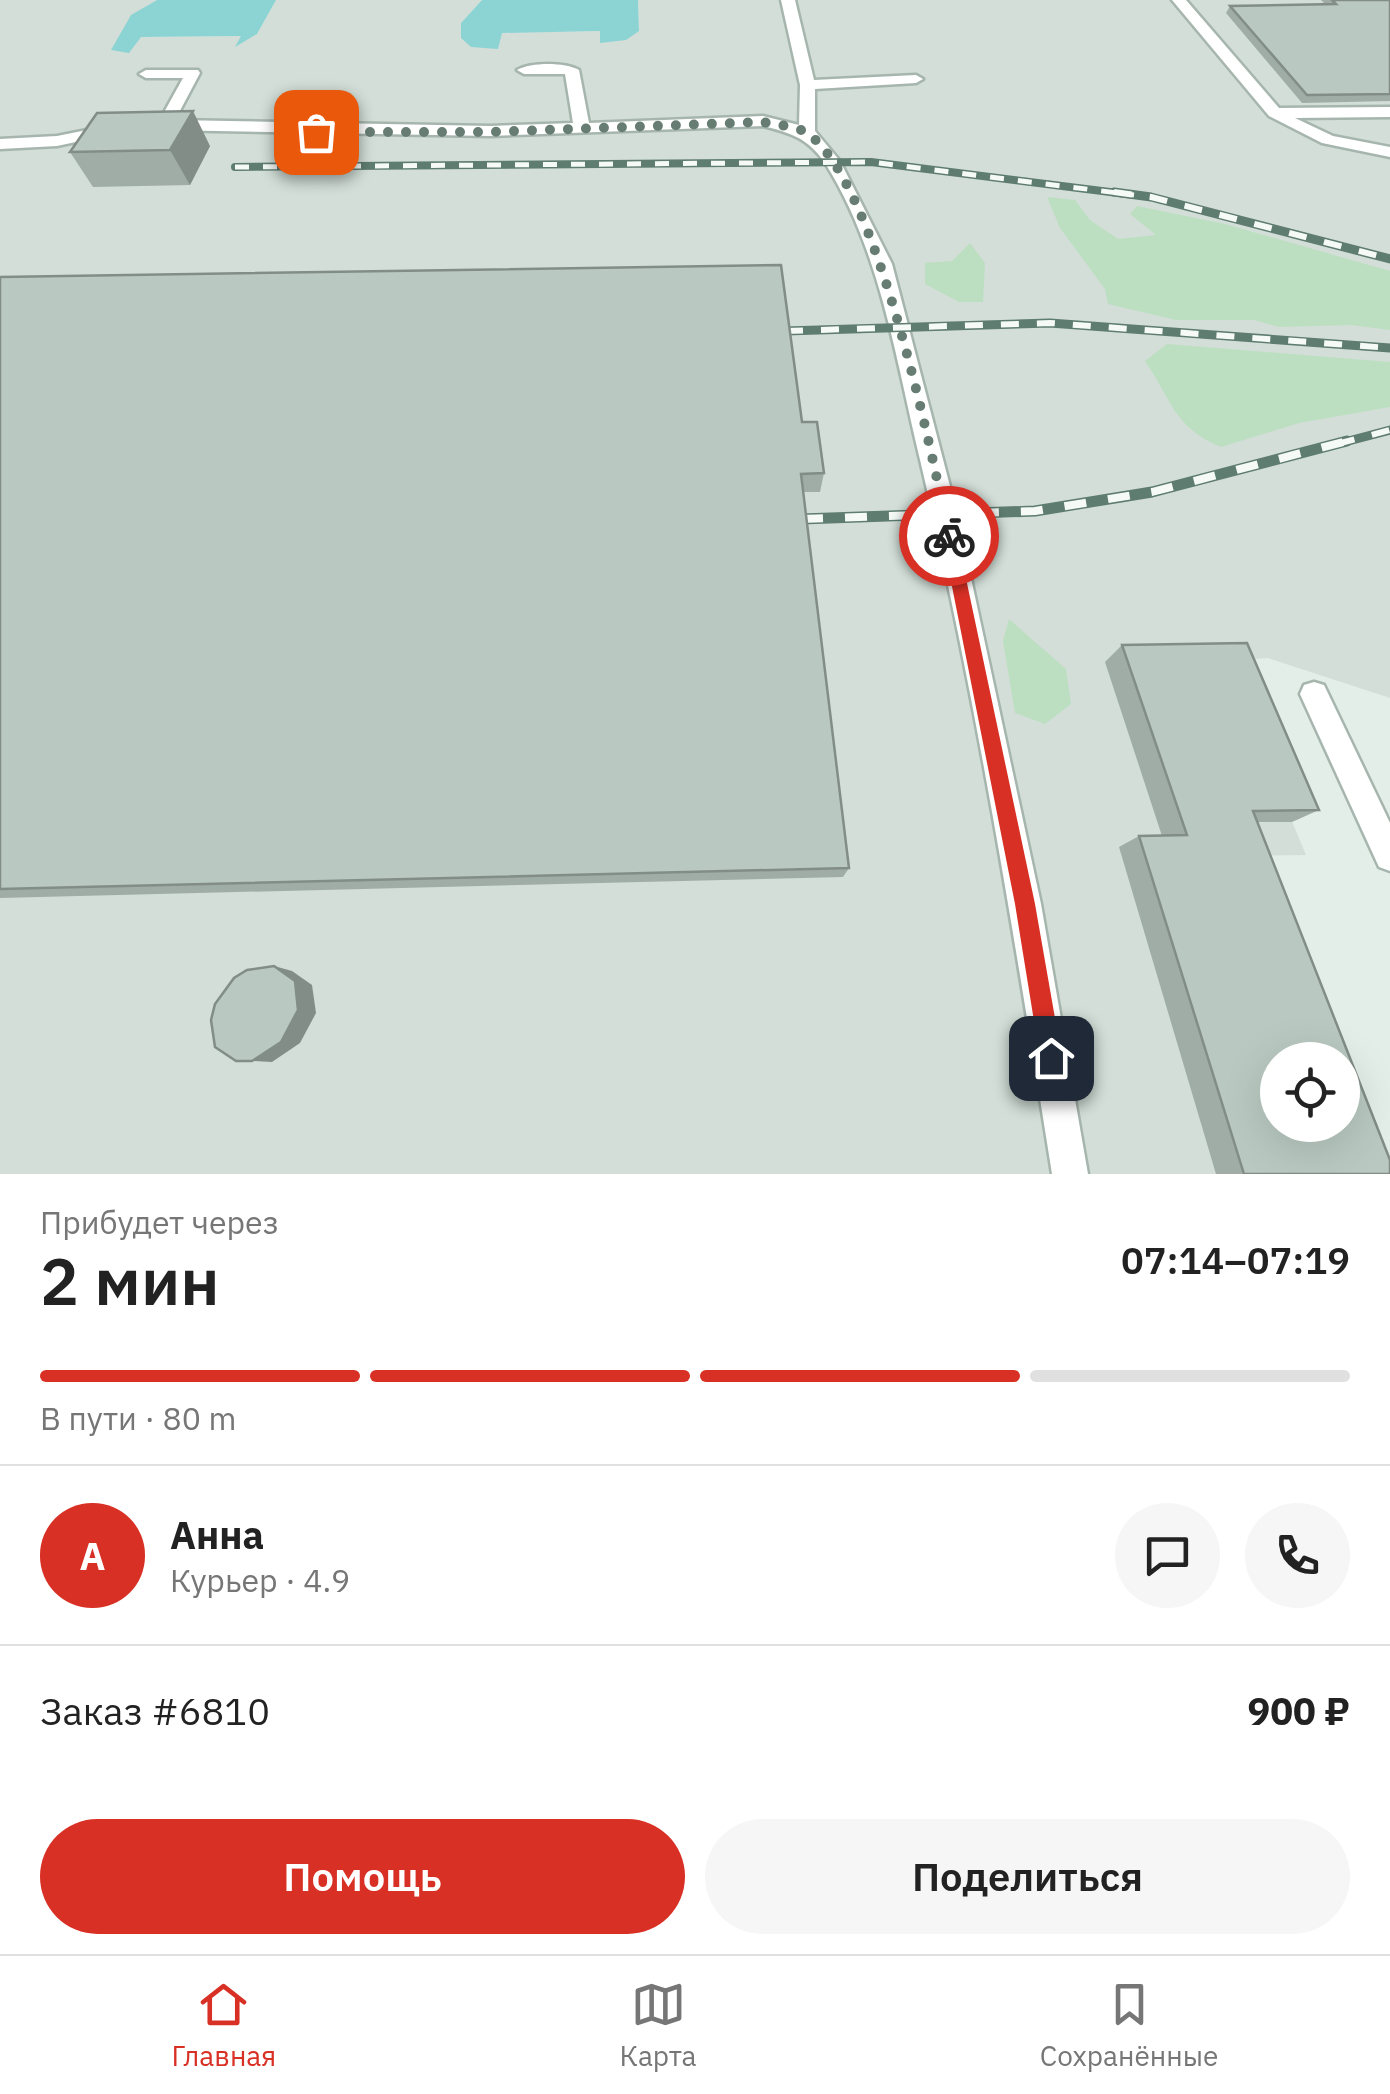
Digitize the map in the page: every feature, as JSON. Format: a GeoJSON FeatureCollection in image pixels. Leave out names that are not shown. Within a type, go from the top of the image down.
{"type":"FeatureCollection","features":[{"type":"Feature","properties":{"kind":"lane"},"geometry":{"type":"LineString","coordinates":[[788,0],[808,84],[806,132]]}},
{"type":"Feature","properties":{"kind":"lane"},"geometry":{"type":"LineString","coordinates":[[1179,0],[1275,113],[1328,140],[1390,152]]}},
{"type":"Feature","properties":{"kind":"lane"},"geometry":{"type":"LineString","coordinates":[[524,70],[572,70],[582,128]]}},
{"type":"Feature","properties":{"kind":"lane"},"geometry":{"type":"LineString","coordinates":[[145,126],[193,73],[146,74]]}},
{"type":"Feature","properties":{"kind":"lane"},"geometry":{"type":"LineString","coordinates":[[808,84],[916,80]]}},
{"type":"Feature","properties":{"kind":"lane"},"geometry":{"type":"LineString","coordinates":[[1275,113],[1390,112]]}},
{"type":"Feature","properties":{"kind":"lane"},"geometry":{"type":"LineString","coordinates":[[0,144],[57,141],[145,126],[215,123],[316,132],[763,122],[806,132],[832,162],[884,264],[945,513],[1022,886],[1070,1174]]}},
{"type":"Feature","properties":{"kind":"lane"},"geometry":{"type":"LineString","coordinates":[[1314,694],[1390,856]]}},
{"type":"Feature","properties":{"kind":"shaded area"},"geometry":{"type":"Polygon","coordinates":[[[0,0],[157,0],[132,15],[140,37],[242,36],[237,45],[257,34],[276,0],[482,0],[461,23],[498,49],[501,33],[601,31],[600,42],[639,31],[638,0],[1390,0],[1390,698],[1268,658],[1225,661],[1306,855],[1242,856],[1275,1042],[1260,1042],[1260,1142],[1306,1142],[1359,1174],[0,1174],[0,0]]]}},
{"type":"Feature","properties":{"kind":"green space"},"geometry":{"type":"Polygon","coordinates":[[[1047,197],[1075,200],[1090,220],[1118,239],[1156,235],[1130,214],[1137,206],[1225,224],[1390,271],[1390,330],[1351,325],[1279,327],[1254,320],[1176,320],[1108,304],[1105,289],[1060,228],[1047,197]]]}},
{"type":"Feature","properties":{"kind":"green space"},"geometry":{"type":"Polygon","coordinates":[[[970,243],[985,263],[983,302],[959,302],[925,284],[925,263],[952,261],[970,243]]]}},
{"type":"Feature","properties":{"kind":"green space"},"geometry":{"type":"Polygon","coordinates":[[[1167,344],[1390,362],[1390,407],[1299,423],[1221,447],[1183,421],[1145,361],[1167,344]]]}},
{"type":"Feature","properties":{"kind":"green space"},"geometry":{"type":"Polygon","coordinates":[[[1009,619],[1066,669],[1071,704],[1045,724],[1015,713],[1003,641],[1009,619]]]}},
{"type":"Feature","properties":{"kind":"water"},"geometry":{"type":"Polygon","coordinates":[[[157,0],[276,0],[257,34],[235,47],[241,36],[141,37],[129,53],[111,50],[131,15],[157,0]]]}},
{"type":"Feature","properties":{"kind":"water"},"geometry":{"type":"Polygon","coordinates":[[[482,0],[638,0],[639,31],[626,40],[600,43],[600,31],[502,33],[498,49],[471,47],[461,38],[461,23],[482,0]]]}},
{"type":"Feature","properties":{"kind":"building"},"geometry":{"type":"Polygon","coordinates":[[[1332,0],[1390,0],[1390,94],[1307,95],[1230,6],[1336,4],[1332,0]]]}},
{"type":"Feature","properties":{"kind":"building"},"geometry":{"type":"Polygon","coordinates":[[[193,111],[170,150],[70,152],[97,113],[193,111]]]}},
{"type":"Feature","properties":{"kind":"building"},"geometry":{"type":"Polygon","coordinates":[[[781,265],[802,422],[817,422],[824,473],[801,474],[849,868],[0,889],[0,277],[781,265]]]}},
{"type":"Feature","properties":{"kind":"building"},"geometry":{"type":"Polygon","coordinates":[[[1247,643],[1319,810],[1253,811],[1344,1042],[1260,1042],[1260,1142],[1360,1142],[1360,1084],[1390,1160],[1390,1174],[1244,1174],[1139,836],[1187,835],[1122,645],[1247,643]]]}},
{"type":"Feature","properties":{"kind":"building"},"geometry":{"type":"Polygon","coordinates":[[[274,966],[295,981],[298,1010],[281,1042],[252,1061],[236,1061],[215,1047],[211,1020],[215,1004],[234,978],[247,970],[274,966]]]}},
{"type":"Feature","properties":{"kind":"railway"},"geometry":{"type":"LineString","coordinates":[[235,167],[871,162],[1134,195]]}},
{"type":"Feature","properties":{"kind":"railway"},"geometry":{"type":"LineString","coordinates":[[1114,192],[1151,197],[1390,259]]}},
{"type":"Feature","properties":{"kind":"railway"},"geometry":{"type":"LineString","coordinates":[[785,331],[1050,323],[1390,348]]}},
{"type":"Feature","properties":{"kind":"railway"},"geometry":{"type":"LineString","coordinates":[[1337,444],[1390,430]]}},
{"type":"Feature","properties":{"kind":"railway"},"geometry":{"type":"LineString","coordinates":[[801,519],[1035,511],[1152,492],[1347,441]]}},
{"type":"Feature","properties":{"kind":"way so far"},"geometry":{"type":"LineString","coordinates":[[316,132],[490,132],[763,122],[806,132],[832,162],[884,264],[949,536]]}},
{"type":"Feature","properties":{"kind":"route"},"geometry":{"type":"LineString","coordinates":[[949,536],[1025,904],[1051,1058]]}}]}
